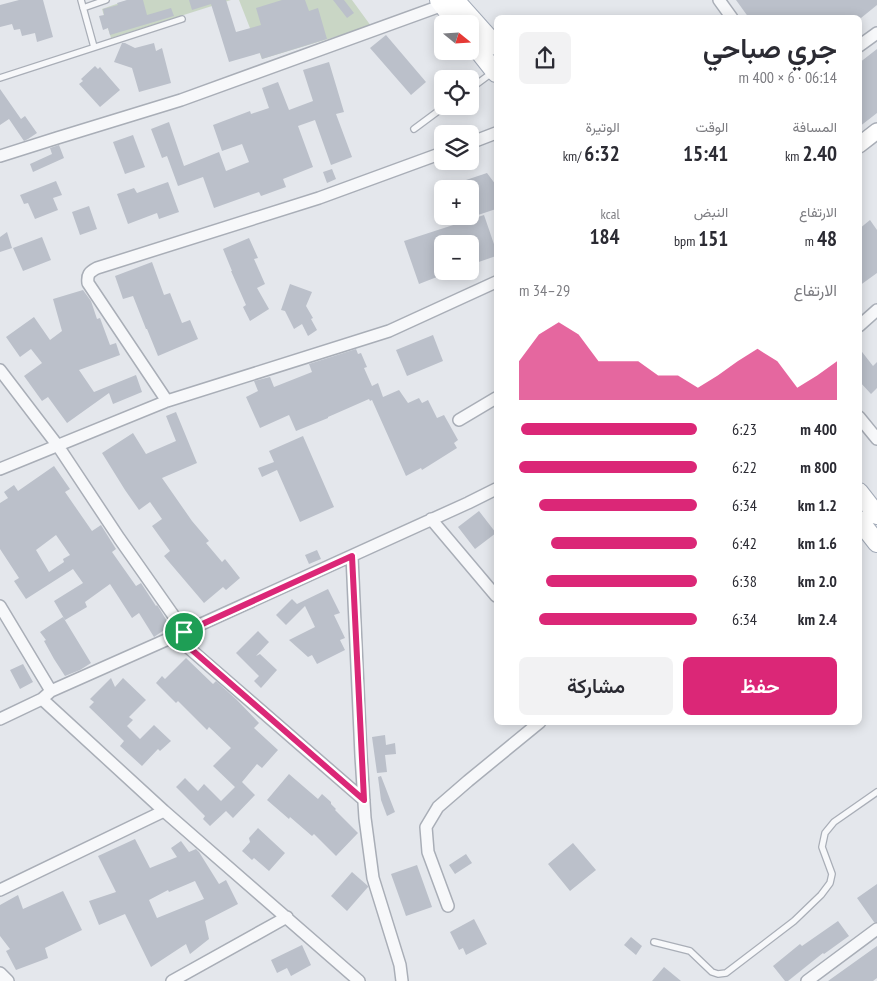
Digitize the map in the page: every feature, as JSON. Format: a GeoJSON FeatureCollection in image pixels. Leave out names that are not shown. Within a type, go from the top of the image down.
{"type":"FeatureCollection","features":[{"type":"Feature","properties":{"kind":"main road"},"geometry":{"type":"LineString","coordinates":[[446,2],[452,15]]}},
{"type":"Feature","properties":{"kind":"main road"},"geometry":{"type":"LineString","coordinates":[[446,2],[494,44]]}},
{"type":"Feature","properties":{"kind":"main road"},"geometry":{"type":"LineString","coordinates":[[479,52],[494,71]]}},
{"type":"Feature","properties":{"kind":"main road"},"geometry":{"type":"LineString","coordinates":[[862,143],[877,131]]}},
{"type":"Feature","properties":{"kind":"main road"},"geometry":{"type":"LineString","coordinates":[[862,501],[877,543]]}},
{"type":"Feature","properties":{"kind":"street"},"geometry":{"type":"LineString","coordinates":[[719,0],[730,15]]}},
{"type":"Feature","properties":{"kind":"street"},"geometry":{"type":"LineString","coordinates":[[0,156],[181,100],[446,2]]}},
{"type":"Feature","properties":{"kind":"street"},"geometry":{"type":"LineString","coordinates":[[862,44],[877,33]]}},
{"type":"Feature","properties":{"kind":"street"},"geometry":{"type":"LineString","coordinates":[[479,139],[494,134]]}},
{"type":"Feature","properties":{"kind":"street"},"geometry":{"type":"LineString","coordinates":[[167,401],[88,283],[87,277],[90,271],[319,198],[434,156]]}},
{"type":"Feature","properties":{"kind":"street"},"geometry":{"type":"LineString","coordinates":[[0,469],[167,401],[389,331],[494,283]]}},
{"type":"Feature","properties":{"kind":"street"},"geometry":{"type":"LineString","coordinates":[[862,323],[877,310]]}},
{"type":"Feature","properties":{"kind":"street"},"geometry":{"type":"LineString","coordinates":[[0,370],[58,446],[180,634],[364,800]]}},
{"type":"Feature","properties":{"kind":"street"},"geometry":{"type":"LineString","coordinates":[[459,420],[494,399]]}},
{"type":"Feature","properties":{"kind":"street"},"geometry":{"type":"LineString","coordinates":[[862,421],[877,439]]}},
{"type":"Feature","properties":{"kind":"street"},"geometry":{"type":"LineString","coordinates":[[0,719],[46,695],[352,556],[494,489]]}},
{"type":"Feature","properties":{"kind":"street"},"geometry":{"type":"LineString","coordinates":[[431,519],[494,594]]}},
{"type":"Feature","properties":{"kind":"street"},"geometry":{"type":"LineString","coordinates":[[352,556],[365,818],[373,878],[400,965],[402,981]]}},
{"type":"Feature","properties":{"kind":"street"},"geometry":{"type":"LineString","coordinates":[[0,606],[46,695],[164,811],[359,981]]}},
{"type":"Feature","properties":{"kind":"street"},"geometry":{"type":"LineString","coordinates":[[448,906],[428,852],[426,827],[438,807],[536,725]]}},
{"type":"Feature","properties":{"kind":"street"},"geometry":{"type":"LineString","coordinates":[[0,890],[164,811]]}},
{"type":"Feature","properties":{"kind":"street"},"geometry":{"type":"LineString","coordinates":[[172,981],[287,918]]}},
{"type":"Feature","properties":{"kind":"street"},"geometry":{"type":"LineString","coordinates":[[807,981],[876,930]]}},
{"type":"Feature","properties":{"kind":"street"},"geometry":{"type":"LineString","coordinates":[[0,973],[8,981]]}},
{"type":"Feature","properties":{"kind":"lane"},"geometry":{"type":"LineString","coordinates":[[81,0],[94,47]]}},
{"type":"Feature","properties":{"kind":"lane"},"geometry":{"type":"LineString","coordinates":[[83,8],[106,0]]}},
{"type":"Feature","properties":{"kind":"lane"},"geometry":{"type":"LineString","coordinates":[[0,78],[182,19]]}},
{"type":"Feature","properties":{"kind":"lane"},"geometry":{"type":"LineString","coordinates":[[479,82],[494,73]]}},
{"type":"Feature","properties":{"kind":"lane"},"geometry":{"type":"LineString","coordinates":[[414,129],[434,114]]}},
{"type":"Feature","properties":{"kind":"lane"},"geometry":{"type":"LineString","coordinates":[[654,942],[690,950],[712,972],[718,974],[726,973],[794,920],[821,895],[830,883],[832,874],[822,847],[825,833],[834,822],[877,792]]}},
{"type":"Feature","properties":{"kind":"green space"},"geometry":{"type":"Polygon","coordinates":[[[128,0],[231,0],[111,38],[102,9],[128,0]]]}},
{"type":"Feature","properties":{"kind":"green space"},"geometry":{"type":"Polygon","coordinates":[[[239,0],[352,0],[371,26],[262,59],[239,0]]]}},
{"type":"Feature","properties":{"kind":"building"},"geometry":{"type":"Polygon","coordinates":[[[19,0],[43,0],[53,37],[37,42],[35,33],[22,36],[20,29],[14,30],[12,24],[0,27],[0,5],[19,0]]]}},
{"type":"Feature","properties":{"kind":"building"},"geometry":{"type":"Polygon","coordinates":[[[127,0],[143,0],[147,15],[171,8],[174,16],[110,35],[108,28],[103,30],[99,16],[104,15],[103,9],[118,5],[117,3],[127,0]]]}},
{"type":"Feature","properties":{"kind":"building"},"geometry":{"type":"Polygon","coordinates":[[[189,0],[226,0],[236,32],[261,25],[256,8],[282,0],[305,0],[309,11],[318,8],[327,39],[262,59],[260,53],[229,62],[211,4],[192,10],[189,0]]]}},
{"type":"Feature","properties":{"kind":"building"},"geometry":{"type":"Polygon","coordinates":[[[333,0],[344,0],[354,13],[347,18],[333,0]]]}},
{"type":"Feature","properties":{"kind":"building"},"geometry":{"type":"Polygon","coordinates":[[[736,0],[877,0],[877,5],[862,17],[862,15],[747,15],[736,0]]]}},
{"type":"Feature","properties":{"kind":"building"},"geometry":{"type":"Polygon","coordinates":[[[386,35],[426,82],[411,95],[370,48],[386,35]]]}},
{"type":"Feature","properties":{"kind":"building"},"geometry":{"type":"Polygon","coordinates":[[[122,43],[135,48],[154,43],[156,51],[162,48],[171,83],[139,92],[132,68],[114,62],[122,43]]]}},
{"type":"Feature","properties":{"kind":"building"},"geometry":{"type":"Polygon","coordinates":[[[877,49],[877,113],[862,125],[862,61],[877,49]]]}},
{"type":"Feature","properties":{"kind":"building"},"geometry":{"type":"Polygon","coordinates":[[[329,62],[344,112],[336,114],[352,157],[331,165],[315,120],[298,126],[313,167],[283,179],[286,187],[261,196],[259,192],[214,208],[203,177],[178,186],[167,156],[162,158],[151,129],[169,122],[184,166],[219,152],[226,171],[249,162],[242,144],[222,151],[213,125],[250,111],[251,114],[269,108],[262,88],[278,82],[289,110],[313,101],[303,70],[329,62]]]}},
{"type":"Feature","properties":{"kind":"building"},"geometry":{"type":"Polygon","coordinates":[[[95,66],[98,69],[100,67],[120,90],[100,107],[79,84],[83,81],[81,79],[95,66]]]}},
{"type":"Feature","properties":{"kind":"building"},"geometry":{"type":"Polygon","coordinates":[[[0,89],[21,119],[25,116],[37,133],[24,141],[9,119],[0,125],[0,89]]]}},
{"type":"Feature","properties":{"kind":"building"},"geometry":{"type":"Polygon","coordinates":[[[133,135],[145,167],[125,174],[113,142],[133,135]]]}},
{"type":"Feature","properties":{"kind":"building"},"geometry":{"type":"Polygon","coordinates":[[[59,145],[64,158],[33,172],[30,164],[52,154],[50,148],[59,145]]]}},
{"type":"Feature","properties":{"kind":"building"},"geometry":{"type":"Polygon","coordinates":[[[332,169],[336,179],[327,183],[323,172],[332,169]]]}},
{"type":"Feature","properties":{"kind":"building"},"geometry":{"type":"Polygon","coordinates":[[[487,173],[494,182],[494,210],[479,215],[479,180],[466,180],[487,173]]]}},
{"type":"Feature","properties":{"kind":"building"},"geometry":{"type":"Polygon","coordinates":[[[56,181],[62,195],[53,198],[58,210],[35,219],[28,203],[24,204],[20,195],[56,181]]]}},
{"type":"Feature","properties":{"kind":"building"},"geometry":{"type":"Polygon","coordinates":[[[168,182],[179,212],[159,219],[157,213],[128,224],[117,194],[134,188],[137,193],[168,182]]]}},
{"type":"Feature","properties":{"kind":"building"},"geometry":{"type":"Polygon","coordinates":[[[89,206],[97,229],[80,235],[72,212],[89,206]]]}},
{"type":"Feature","properties":{"kind":"building"},"geometry":{"type":"Polygon","coordinates":[[[484,215],[494,244],[494,257],[479,262],[479,235],[434,235],[434,278],[419,284],[404,241],[453,225],[479,225],[479,217],[484,215]]]}},
{"type":"Feature","properties":{"kind":"building"},"geometry":{"type":"Polygon","coordinates":[[[870,220],[877,230],[877,273],[862,284],[862,227],[870,220]]]}},
{"type":"Feature","properties":{"kind":"building"},"geometry":{"type":"Polygon","coordinates":[[[7,232],[12,248],[0,252],[0,237],[7,232]]]}},
{"type":"Feature","properties":{"kind":"building"},"geometry":{"type":"Polygon","coordinates":[[[42,237],[51,260],[23,271],[13,248],[42,237]]]}},
{"type":"Feature","properties":{"kind":"building"},"geometry":{"type":"Polygon","coordinates":[[[249,238],[258,258],[254,259],[265,284],[257,288],[269,309],[250,321],[243,307],[246,305],[223,249],[249,238]]]}},
{"type":"Feature","properties":{"kind":"building"},"geometry":{"type":"Polygon","coordinates":[[[152,262],[164,295],[170,293],[182,323],[190,320],[198,339],[158,356],[133,296],[123,299],[115,276],[152,262]]]}},
{"type":"Feature","properties":{"kind":"building"},"geometry":{"type":"Polygon","coordinates":[[[290,284],[312,292],[306,306],[317,330],[308,336],[302,324],[294,329],[285,311],[281,310],[290,284]]]}},
{"type":"Feature","properties":{"kind":"building"},"geometry":{"type":"Polygon","coordinates":[[[83,290],[91,301],[97,319],[100,318],[110,345],[116,343],[120,355],[79,370],[94,392],[136,375],[142,392],[113,404],[109,393],[67,423],[48,397],[42,401],[24,376],[42,363],[31,349],[20,357],[6,337],[34,317],[50,340],[62,331],[53,299],[83,290]]]}},
{"type":"Feature","properties":{"kind":"building"},"geometry":{"type":"Polygon","coordinates":[[[433,335],[443,361],[407,376],[396,350],[433,335]]]}},
{"type":"Feature","properties":{"kind":"building"},"geometry":{"type":"Polygon","coordinates":[[[356,349],[358,354],[361,353],[367,367],[364,368],[372,386],[378,383],[383,397],[399,390],[408,403],[419,398],[422,403],[428,400],[437,418],[444,415],[458,440],[454,443],[457,448],[422,470],[421,468],[406,476],[372,400],[370,401],[369,399],[296,431],[289,415],[260,428],[246,397],[258,391],[254,381],[270,377],[274,387],[312,372],[309,364],[356,349]]]}},
{"type":"Feature","properties":{"kind":"building"},"geometry":{"type":"Polygon","coordinates":[[[862,352],[873,366],[877,362],[877,388],[871,394],[862,384],[862,352]]]}},
{"type":"Feature","properties":{"kind":"building"},"geometry":{"type":"Polygon","coordinates":[[[176,412],[197,463],[162,478],[192,521],[209,541],[206,543],[222,562],[225,559],[240,578],[226,590],[223,587],[204,603],[164,556],[170,551],[152,526],[162,519],[150,502],[139,510],[102,453],[133,433],[146,454],[176,441],[166,416],[176,412]]]}},
{"type":"Feature","properties":{"kind":"building"},"geometry":{"type":"Polygon","coordinates":[[[303,436],[334,507],[300,522],[277,470],[262,477],[258,468],[274,462],[269,451],[303,436]]]}},
{"type":"Feature","properties":{"kind":"building"},"geometry":{"type":"Polygon","coordinates":[[[54,466],[70,489],[65,492],[92,531],[101,525],[116,549],[112,552],[136,586],[141,583],[170,626],[154,637],[139,613],[132,618],[110,584],[85,602],[87,607],[65,620],[54,601],[83,583],[73,569],[26,599],[14,581],[19,578],[0,549],[0,503],[8,498],[4,492],[14,485],[18,491],[54,466]],[[56,535],[36,550],[49,572],[64,562],[63,559],[70,555],[56,535]]]}},
{"type":"Feature","properties":{"kind":"building"},"geometry":{"type":"Polygon","coordinates":[[[479,511],[494,530],[494,535],[475,549],[458,527],[479,511]]]}},
{"type":"Feature","properties":{"kind":"building"},"geometry":{"type":"Polygon","coordinates":[[[317,550],[321,559],[309,564],[305,555],[317,550]]]}},
{"type":"Feature","properties":{"kind":"building"},"geometry":{"type":"Polygon","coordinates":[[[328,589],[340,613],[334,615],[345,638],[340,640],[345,650],[317,664],[312,655],[308,657],[289,640],[315,627],[305,606],[286,625],[276,615],[292,599],[297,604],[328,589]]]}},
{"type":"Feature","properties":{"kind":"building"},"geometry":{"type":"Polygon","coordinates":[[[63,617],[91,663],[65,676],[40,632],[63,617]]]}},
{"type":"Feature","properties":{"kind":"building"},"geometry":{"type":"Polygon","coordinates":[[[258,631],[269,642],[256,656],[260,654],[277,670],[261,688],[254,681],[259,676],[236,653],[258,631]]]}},
{"type":"Feature","properties":{"kind":"building"},"geometry":{"type":"Polygon","coordinates":[[[186,658],[213,684],[216,681],[236,699],[259,723],[254,728],[278,750],[262,768],[257,764],[242,782],[255,795],[233,818],[226,811],[210,826],[203,819],[205,816],[176,787],[185,778],[198,791],[204,784],[221,801],[235,787],[213,766],[231,748],[209,727],[207,730],[178,701],[176,703],[156,683],[162,676],[165,679],[186,658]]]}},
{"type":"Feature","properties":{"kind":"building"},"geometry":{"type":"Polygon","coordinates":[[[23,664],[33,682],[20,689],[10,670],[23,664]]]}},
{"type":"Feature","properties":{"kind":"building"},"geometry":{"type":"Polygon","coordinates":[[[111,678],[115,687],[123,678],[146,700],[129,717],[133,720],[127,726],[140,739],[154,725],[171,741],[160,751],[158,749],[142,766],[120,746],[124,741],[89,707],[94,702],[90,699],[111,678]]]}},
{"type":"Feature","properties":{"kind":"building"},"geometry":{"type":"Polygon","coordinates":[[[385,735],[386,745],[395,743],[396,754],[385,755],[387,772],[377,773],[372,737],[385,735]]]}},
{"type":"Feature","properties":{"kind":"building"},"geometry":{"type":"Polygon","coordinates":[[[289,774],[318,799],[322,794],[358,833],[336,856],[314,834],[312,836],[267,800],[289,774]]]}},
{"type":"Feature","properties":{"kind":"building"},"geometry":{"type":"Polygon","coordinates":[[[381,776],[395,812],[387,816],[381,800],[378,777],[381,776]]]}},
{"type":"Feature","properties":{"kind":"building"},"geometry":{"type":"Polygon","coordinates":[[[258,828],[285,853],[269,871],[254,858],[252,860],[242,851],[250,842],[249,838],[258,828]]]}},
{"type":"Feature","properties":{"kind":"building"},"geometry":{"type":"Polygon","coordinates":[[[135,839],[150,868],[177,857],[171,848],[181,841],[189,852],[196,849],[199,852],[219,884],[226,880],[238,904],[205,921],[209,939],[190,954],[186,944],[151,967],[125,914],[99,925],[89,901],[116,892],[98,856],[135,839]],[[195,881],[169,892],[168,890],[149,900],[157,918],[204,899],[195,881]]]}},
{"type":"Feature","properties":{"kind":"building"},"geometry":{"type":"Polygon","coordinates":[[[573,843],[596,870],[570,891],[548,864],[573,843]]]}},
{"type":"Feature","properties":{"kind":"building"},"geometry":{"type":"Polygon","coordinates":[[[466,854],[472,863],[455,874],[449,865],[466,854]]]}},
{"type":"Feature","properties":{"kind":"building"},"geometry":{"type":"Polygon","coordinates":[[[417,865],[432,907],[406,916],[391,874],[417,865]]]}},
{"type":"Feature","properties":{"kind":"building"},"geometry":{"type":"Polygon","coordinates":[[[352,872],[368,887],[347,911],[331,896],[352,872]]]}},
{"type":"Feature","properties":{"kind":"building"},"geometry":{"type":"Polygon","coordinates":[[[877,884],[877,922],[874,922],[857,898],[877,884]]]}},
{"type":"Feature","properties":{"kind":"building"},"geometry":{"type":"Polygon","coordinates":[[[63,891],[82,930],[45,948],[48,958],[16,970],[6,951],[10,949],[0,936],[0,905],[18,895],[23,909],[63,891]]]}},
{"type":"Feature","properties":{"kind":"building"},"geometry":{"type":"Polygon","coordinates":[[[474,919],[487,944],[466,955],[463,948],[459,950],[450,932],[474,919]]]}},
{"type":"Feature","properties":{"kind":"building"},"geometry":{"type":"Polygon","coordinates":[[[838,921],[849,936],[823,953],[788,981],[785,981],[773,966],[800,944],[802,946],[838,921]]]}},
{"type":"Feature","properties":{"kind":"building"},"geometry":{"type":"Polygon","coordinates":[[[631,937],[642,946],[636,955],[624,945],[631,937]]]}},
{"type":"Feature","properties":{"kind":"building"},"geometry":{"type":"Polygon","coordinates":[[[302,945],[311,965],[291,976],[287,968],[277,973],[271,960],[302,945]]]}},
{"type":"Feature","properties":{"kind":"building"},"geometry":{"type":"Polygon","coordinates":[[[877,946],[877,978],[873,981],[828,981],[877,946]]]}},
{"type":"Feature","properties":{"kind":"building"},"geometry":{"type":"Polygon","coordinates":[[[664,967],[681,981],[652,981],[664,967]]]}},
{"type":"Feature","properties":{"kind":"route"},"geometry":{"type":"LineString","coordinates":[[352,556],[364,800],[176,636],[184,632],[352,556]]}}]}
